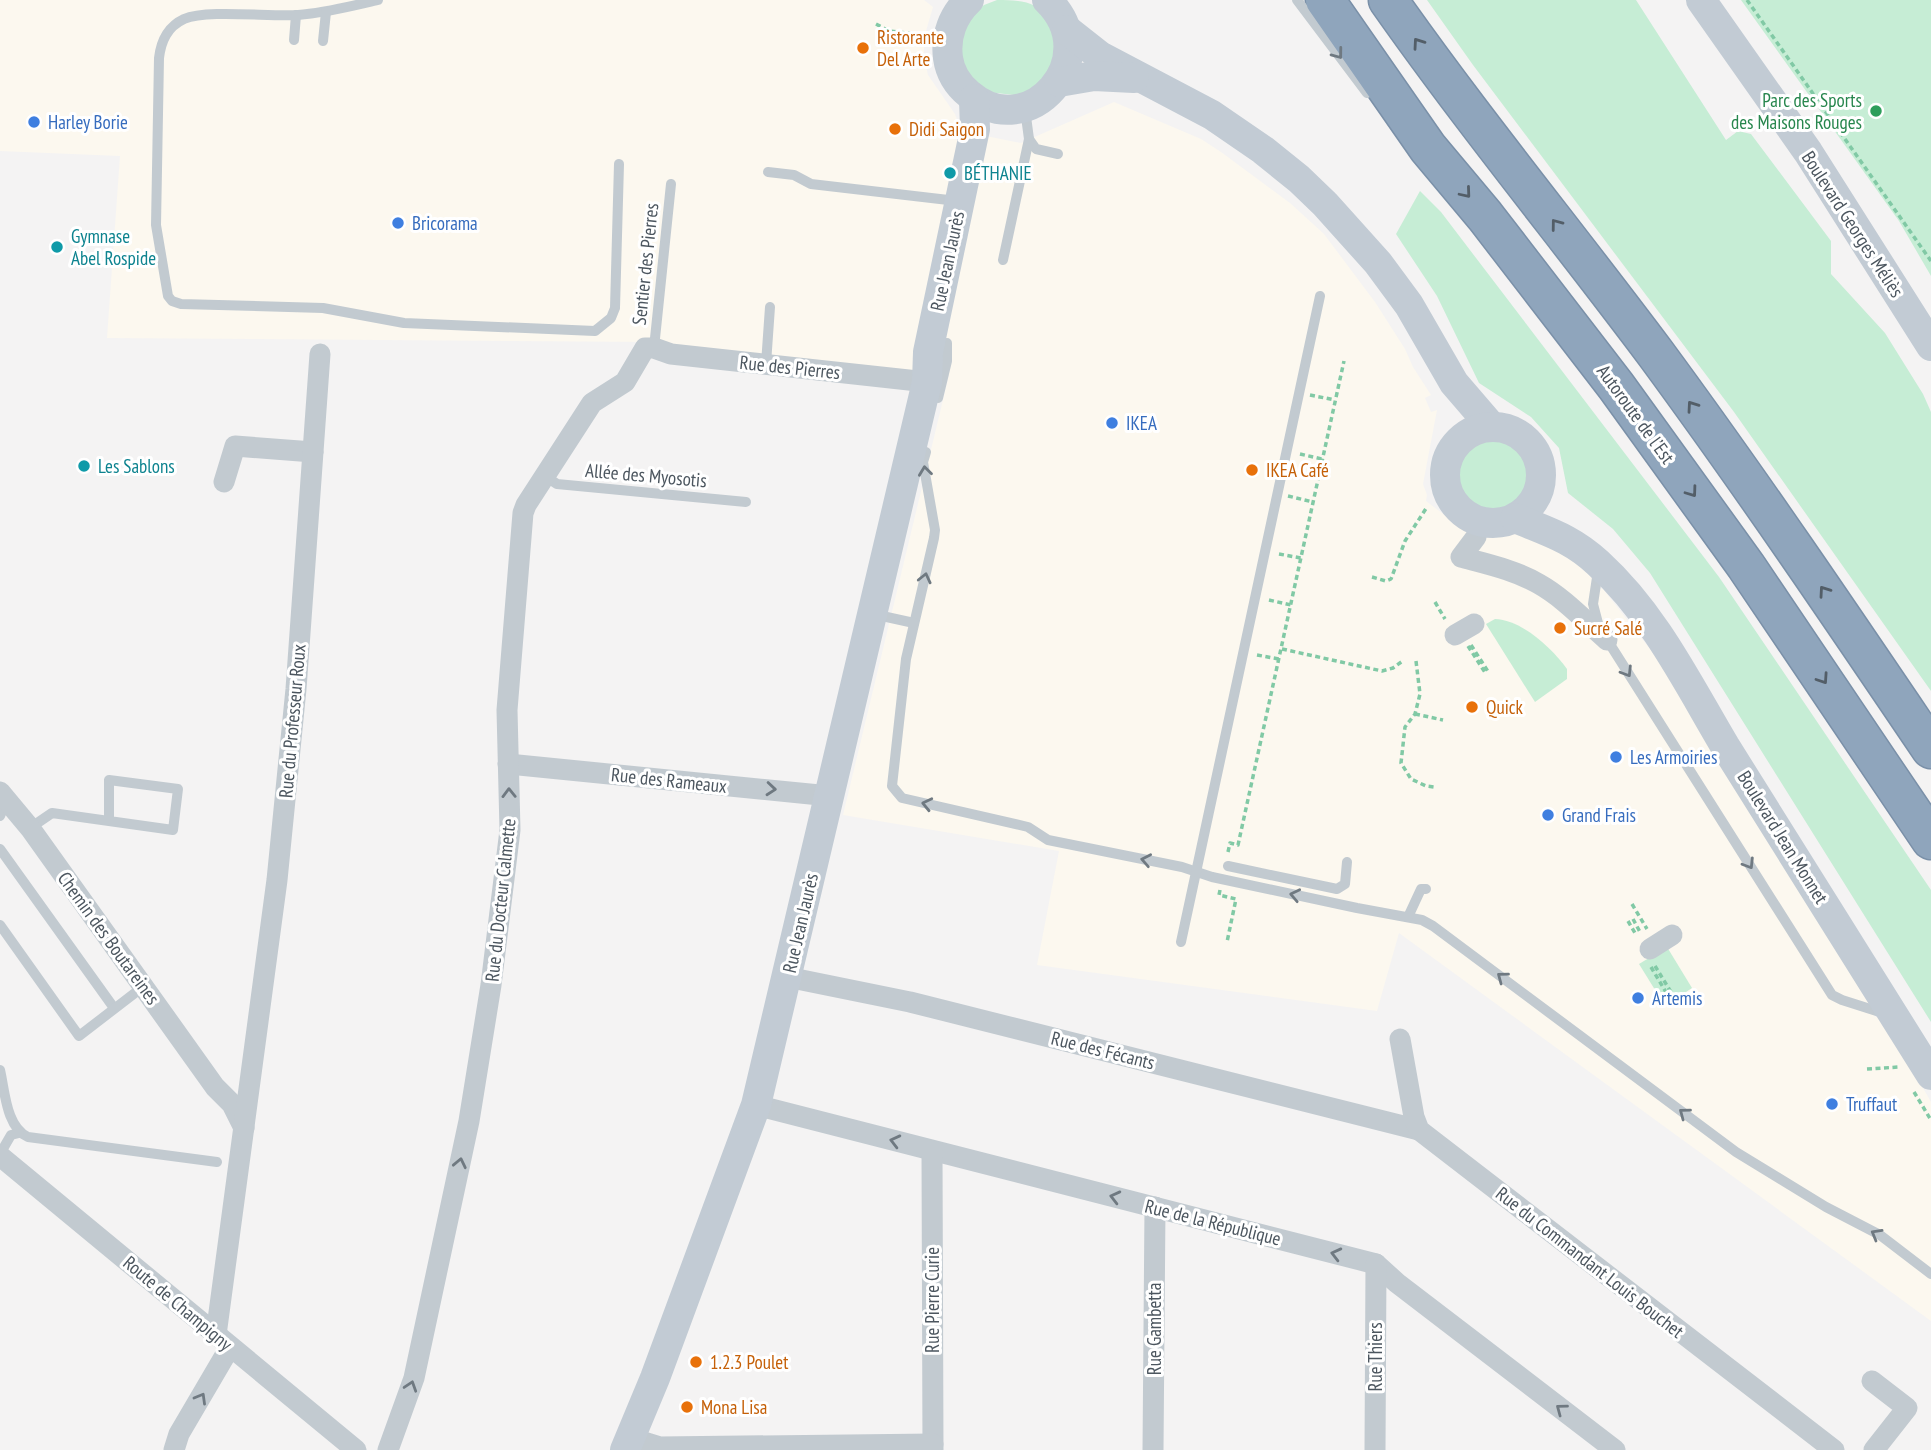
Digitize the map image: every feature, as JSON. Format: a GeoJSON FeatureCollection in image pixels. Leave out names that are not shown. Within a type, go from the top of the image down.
{"type":"FeatureCollection","features":[{"type":"Feature","properties":{"kind":"highway","name":"Autoroute de l’Est"},"geometry":{"type":"LineString","coordinates":[[1325,0],[1428,148],[1485,216],[1616,386],[1746,566],[1931,840]]}},
{"type":"Feature","properties":{"kind":"highway"},"geometry":{"type":"LineString","coordinates":[[1388,0],[1442,78],[1657,355],[1827,595],[1931,749]]}},
{"type":"Feature","properties":{"kind":"main road"},"geometry":{"type":"LineString","coordinates":[[964,2],[948,33],[947,55],[953,75],[974,99],[993,107],[1014,108],[1040,100],[1059,82],[1069,58],[1067,30],[1061,16],[1047,0]]}},
{"type":"Feature","properties":{"kind":"main road","name":"Boulevard Georges Méliès"},"geometry":{"type":"LineString","coordinates":[[1701,0],[1808,152],[1931,346]]}},
{"type":"Feature","properties":{"kind":"main road","name":"Boulevard Jean Monnet"},"geometry":{"type":"LineString","coordinates":[[1067,30],[1100,56],[1223,122],[1263,150],[1325,204],[1378,263],[1409,305],[1454,383],[1492,426],[1513,431],[1531,445],[1539,458],[1539,488],[1572,542]]}},
{"type":"Feature","properties":{"kind":"main road","name":"Boulevard Jean Monnet"},"geometry":{"type":"LineString","coordinates":[[1059,82],[1112,75],[1148,80]]}},
{"type":"Feature","properties":{"kind":"main road","name":"Rue Jean Jaurès"},"geometry":{"type":"LineString","coordinates":[[628,1444],[756,1105],[927,382],[928,352],[975,129],[974,99]]}},
{"type":"Feature","properties":{"kind":"main road","name":"Rue Jean Jaurès"},"geometry":{"type":"LineString","coordinates":[[927,382],[947,343],[992,131],[1014,108]]}},
{"type":"Feature","properties":{"kind":"main road","name":"Boulevard Jean Monnet"},"geometry":{"type":"LineString","coordinates":[[1454,383],[1460,439]]}},
{"type":"Feature","properties":{"kind":"main road"},"geometry":{"type":"LineString","coordinates":[[1492,426],[1469,432],[1450,452],[1445,466],[1444,482],[1449,497],[1467,517],[1482,523],[1499,523],[1526,511],[1539,488]]}},
{"type":"Feature","properties":{"kind":"main road","name":"Boulevard Jean Monnet"},"geometry":{"type":"LineString","coordinates":[[1515,518],[1572,542],[1600,564],[1660,635],[1725,745],[1931,1074]]}},
{"type":"Feature","properties":{"kind":"street","name":"Rue du Docteur Calmette"},"geometry":{"type":"LineString","coordinates":[[388,1450],[414,1378],[469,1121],[491,985],[508,843],[507,710],[523,513],[592,403],[620,387],[645,348],[654,348]]}},
{"type":"Feature","properties":{"kind":"street","name":"Rue des Pierres"},"geometry":{"type":"LineString","coordinates":[[654,348],[671,354],[927,382]]}},
{"type":"Feature","properties":{"kind":"street","name":"Rue du Professeur Roux"},"geometry":{"type":"LineString","coordinates":[[223,1341],[240,1159],[277,880],[296,689],[320,354]]}},
{"type":"Feature","properties":{"kind":"street"},"geometry":{"type":"LineString","coordinates":[[224,482],[235,446],[313,452]]}},
{"type":"Feature","properties":{"kind":"street"},"geometry":{"type":"LineString","coordinates":[[1476,537],[1461,558],[1491,565],[1538,583],[1559,597],[1607,640]]}},
{"type":"Feature","properties":{"kind":"street","name":"Rue des Rameaux"},"geometry":{"type":"LineString","coordinates":[[508,764],[830,796]]}},
{"type":"Feature","properties":{"kind":"street","name":"Chemin des Boutareines"},"geometry":{"type":"LineString","coordinates":[[2,802],[30,828],[244,1128]]}},
{"type":"Feature","properties":{"kind":"street","name":"Rue des Fécants"},"geometry":{"type":"LineString","coordinates":[[787,977],[910,1002],[1419,1130]]}},
{"type":"Feature","properties":{"kind":"street"},"geometry":{"type":"LineString","coordinates":[[1400,1039],[1413,1117],[1419,1130]]}},
{"type":"Feature","properties":{"kind":"street"},"geometry":{"type":"LineString","coordinates":[[228,1109],[250,1085]]}},
{"type":"Feature","properties":{"kind":"street","name":"Rue de la République"},"geometry":{"type":"LineString","coordinates":[[756,1105],[1376,1264],[1615,1450]]}},
{"type":"Feature","properties":{"kind":"street","name":"Chemin des Boutareines"},"geometry":{"type":"LineString","coordinates":[[228,1109],[240,1159]]}},
{"type":"Feature","properties":{"kind":"street","name":"Rue du Commandant Louis Bouchet"},"geometry":{"type":"LineString","coordinates":[[1419,1130],[1834,1450]]}},
{"type":"Feature","properties":{"kind":"street","name":"Rue Pierre Curie"},"geometry":{"type":"LineString","coordinates":[[932,1151],[933,1447]]}},
{"type":"Feature","properties":{"kind":"street","name":"Route de Champigny"},"geometry":{"type":"LineString","coordinates":[[0,1155],[356,1450]]}},
{"type":"Feature","properties":{"kind":"street","name":"Rue Gambetta"},"geometry":{"type":"LineString","coordinates":[[1153,1450],[1155,1207]]}},
{"type":"Feature","properties":{"kind":"street","name":"Rue Thiers"},"geometry":{"type":"LineString","coordinates":[[1375,1450],[1376,1264]]}},
{"type":"Feature","properties":{"kind":"street"},"geometry":{"type":"LineString","coordinates":[[174,1450],[223,1341]]}},
{"type":"Feature","properties":{"kind":"street"},"geometry":{"type":"LineString","coordinates":[[1871,1381],[1907,1408],[1874,1450]]}},
{"type":"Feature","properties":{"kind":"street"},"geometry":{"type":"LineString","coordinates":[[628,1444],[660,1447],[933,1447]]}},
{"type":"Feature","properties":{"kind":"lane"},"geometry":{"type":"LineString","coordinates":[[378,0],[326,12],[296,15],[200,15],[184,19],[169,31],[161,42],[156,225],[167,296],[172,301],[181,304],[324,308],[404,323],[595,331],[611,318],[615,308],[619,164]]}},
{"type":"Feature","properties":{"kind":"lane"},"geometry":{"type":"LineString","coordinates":[[1297,0],[1375,104]]}},
{"type":"Feature","properties":{"kind":"lane"},"geometry":{"type":"LineString","coordinates":[[323,41],[326,12]]}},
{"type":"Feature","properties":{"kind":"lane"},"geometry":{"type":"LineString","coordinates":[[295,40],[296,15]]}},
{"type":"Feature","properties":{"kind":"lane"},"geometry":{"type":"LineString","coordinates":[[1014,108],[1036,149],[1058,154]]}},
{"type":"Feature","properties":{"kind":"lane"},"geometry":{"type":"LineString","coordinates":[[1394,123],[1428,148]]}},
{"type":"Feature","properties":{"kind":"lane"},"geometry":{"type":"LineString","coordinates":[[1003,260],[1029,139]]}},
{"type":"Feature","properties":{"kind":"lane"},"geometry":{"type":"LineString","coordinates":[[768,172],[794,175],[811,184],[960,202]]}},
{"type":"Feature","properties":{"kind":"lane","name":"Sentier des Pierres"},"geometry":{"type":"LineString","coordinates":[[654,348],[671,184]]}},
{"type":"Feature","properties":{"kind":"lane"},"geometry":{"type":"LineString","coordinates":[[1181,942],[1320,296]]}},
{"type":"Feature","properties":{"kind":"lane"},"geometry":{"type":"LineString","coordinates":[[766,364],[770,307]]}},
{"type":"Feature","properties":{"kind":"lane"},"geometry":{"type":"LineString","coordinates":[[935,412],[947,361],[947,343]]}},
{"type":"Feature","properties":{"kind":"lane"},"geometry":{"type":"LineString","coordinates":[[929,437],[923,462],[934,538],[906,659],[892,786],[902,798],[1028,827],[1048,840],[1408,917],[1433,926],[1736,1152],[1826,1208],[1880,1235],[1931,1274]]}},
{"type":"Feature","properties":{"kind":"lane","name":"Allée des Myosotis"},"geometry":{"type":"LineString","coordinates":[[545,476],[557,484],[746,502]]}},
{"type":"Feature","properties":{"kind":"lane"},"geometry":{"type":"LineString","coordinates":[[1600,564],[1593,604],[1598,627],[1806,959],[1832,995],[1894,1016]]}},
{"type":"Feature","properties":{"kind":"lane"},"geometry":{"type":"LineString","coordinates":[[872,614],[914,623]]}},
{"type":"Feature","properties":{"kind":"lane"},"geometry":{"type":"LineString","coordinates":[[30,828],[52,813],[173,830],[178,789],[109,780],[109,821]]}},
{"type":"Feature","properties":{"kind":"lane"},"geometry":{"type":"LineString","coordinates":[[0,849],[114,1008]]}},
{"type":"Feature","properties":{"kind":"lane"},"geometry":{"type":"LineString","coordinates":[[1228,866],[1337,889],[1345,884],[1347,862]]}},
{"type":"Feature","properties":{"kind":"lane"},"geometry":{"type":"LineString","coordinates":[[1408,917],[1421,889],[1426,889]]}},
{"type":"Feature","properties":{"kind":"lane"},"geometry":{"type":"LineString","coordinates":[[0,925],[79,1036],[144,986]]}},
{"type":"Feature","properties":{"kind":"lane"},"geometry":{"type":"LineString","coordinates":[[0,1070],[13,1124],[19,1133]]}},
{"type":"Feature","properties":{"kind":"lane"},"geometry":{"type":"LineString","coordinates":[[0,1155],[11,1135],[19,1133],[32,1138],[217,1162]]}},
{"type":"Feature","properties":{"kind":"path"},"geometry":{"type":"LineString","coordinates":[[1747,0],[1931,261]]}},
{"type":"Feature","properties":{"kind":"path"},"geometry":{"type":"LineString","coordinates":[[876,24],[889,31],[933,35]]}},
{"type":"Feature","properties":{"kind":"path"},"geometry":{"type":"LineString","coordinates":[[1227,942],[1236,899],[1219,895],[1230,843],[1238,845],[1344,361]]}},
{"type":"Feature","properties":{"kind":"path"},"geometry":{"type":"LineString","coordinates":[[1296,453],[1322,459]]}},
{"type":"Feature","properties":{"kind":"path"},"geometry":{"type":"LineString","coordinates":[[1287,496],[1313,502]]}},
{"type":"Feature","properties":{"kind":"path"},"geometry":{"type":"LineString","coordinates":[[1372,577],[1391,579],[1405,541],[1427,507]]}},
{"type":"Feature","properties":{"kind":"path"},"geometry":{"type":"LineString","coordinates":[[1461,630],[1488,673]]}},
{"type":"Feature","properties":{"kind":"path"},"geometry":{"type":"LineString","coordinates":[[1281,649],[1382,671],[1404,660]]}},
{"type":"Feature","properties":{"kind":"path"},"geometry":{"type":"LineString","coordinates":[[1416,661],[1421,687],[1415,714],[1405,727],[1402,763],[1411,779],[1434,787]]}},
{"type":"Feature","properties":{"kind":"path"},"geometry":{"type":"LineString","coordinates":[[1415,714],[1443,720]]}},
{"type":"Feature","properties":{"kind":"path"},"geometry":{"type":"LineString","coordinates":[[1632,904],[1655,950],[1672,998]]}},
{"type":"Feature","properties":{"kind":"path"},"geometry":{"type":"LineString","coordinates":[[1628,921],[1635,933]]}},
{"type":"Feature","properties":{"kind":"path"},"geometry":{"type":"LineString","coordinates":[[1867,1069],[1899,1067]]}},
{"type":"Feature","properties":{"kind":"shaded area"},"geometry":{"type":"Polygon","coordinates":[[[0,0],[924,0],[933,7],[924,38],[924,58],[928,75],[955,114],[961,131],[1021,143],[1114,102],[1201,139],[1221,152],[1290,203],[1324,234],[1375,302],[1405,349],[1431,395],[1425,398],[1431,412],[1437,410],[1423,484],[1426,501],[1467,532],[1493,535],[1515,531],[1554,541],[1592,578],[1591,586],[1603,589],[1657,658],[1875,1004],[1874,1016],[1884,1020],[1931,1102],[1931,1321],[1399,933],[1377,1011],[1037,965],[1059,851],[843,815],[949,375],[654,342],[107,338],[120,156],[0,151],[0,0]]]}},
{"type":"Feature","properties":{"kind":"green space"},"geometry":{"type":"Polygon","coordinates":[[[997,0],[1026,3],[1042,12],[1061,55],[1030,97],[979,91],[960,62],[963,29],[972,15],[984,5],[997,0]]]}},
{"type":"Feature","properties":{"kind":"green space"},"geometry":{"type":"Polygon","coordinates":[[[1427,0],[1636,0],[1726,140],[1738,131],[1751,134],[1831,241],[1831,274],[1885,333],[1923,394],[1931,412],[1931,691],[1734,412],[1427,0]]]}},
{"type":"Feature","properties":{"kind":"green space","name":"Parc des Sports des Maisons Rouges"},"geometry":{"type":"Polygon","coordinates":[[[1741,0],[1931,0],[1931,276],[1899,221],[1741,0]]]}},
{"type":"Feature","properties":{"kind":"green space"},"geometry":{"type":"Polygon","coordinates":[[[1420,191],[1441,212],[1719,577],[1931,890],[1931,1022],[1650,573],[1613,529],[1568,493],[1559,448],[1531,417],[1479,383],[1437,296],[1396,234],[1420,191]]]}},
{"type":"Feature","properties":{"kind":"green space"},"geometry":{"type":"Polygon","coordinates":[[[1499,440],[1518,450],[1526,462],[1526,490],[1518,502],[1506,510],[1485,512],[1466,502],[1458,490],[1456,469],[1466,450],[1478,442],[1499,440]]]}},
{"type":"Feature","properties":{"kind":"green space"},"geometry":{"type":"Polygon","coordinates":[[[1495,619],[1516,624],[1536,636],[1567,669],[1567,679],[1535,702],[1486,624],[1495,619]]]}},
{"type":"Feature","properties":{"kind":"green space"},"geometry":{"type":"Polygon","coordinates":[[[1667,947],[1692,988],[1665,1006],[1639,964],[1667,947]]]}},
{"type":"Feature","properties":{"kind":"place","name":"Ristorante Del Arte"},"geometry":{"type":"Point","coordinates":[863,48]}},
{"type":"Feature","properties":{"kind":"place","name":"Parc des Sports des Maisons Rouges"},"geometry":{"type":"Point","coordinates":[1876,111]}},
{"type":"Feature","properties":{"kind":"place","name":"Harley Borie"},"geometry":{"type":"Point","coordinates":[34,122]}},
{"type":"Feature","properties":{"kind":"place","name":"Didi Saigon"},"geometry":{"type":"Point","coordinates":[895,129]}},
{"type":"Feature","properties":{"kind":"place","name":"BÉTHANIE"},"geometry":{"type":"Point","coordinates":[950,173]}},
{"type":"Feature","properties":{"kind":"place","name":"Bricorama"},"geometry":{"type":"Point","coordinates":[398,223]}},
{"type":"Feature","properties":{"kind":"place","name":"Gymnase Abel Rospide"},"geometry":{"type":"Point","coordinates":[57,247]}},
{"type":"Feature","properties":{"kind":"place","name":"IKEA"},"geometry":{"type":"Point","coordinates":[1112,423]}},
{"type":"Feature","properties":{"kind":"place","name":"Les Sablons"},"geometry":{"type":"Point","coordinates":[84,466]}},
{"type":"Feature","properties":{"kind":"place","name":"IKEA Café"},"geometry":{"type":"Point","coordinates":[1252,470]}},
{"type":"Feature","properties":{"kind":"place","name":"Sucré Salé"},"geometry":{"type":"Point","coordinates":[1560,628]}},
{"type":"Feature","properties":{"kind":"place","name":"Quick"},"geometry":{"type":"Point","coordinates":[1472,707]}},
{"type":"Feature","properties":{"kind":"place","name":"Les Armoiries"},"geometry":{"type":"Point","coordinates":[1616,757]}},
{"type":"Feature","properties":{"kind":"place","name":"Grand Frais"},"geometry":{"type":"Point","coordinates":[1548,815]}},
{"type":"Feature","properties":{"kind":"place","name":"Artemis"},"geometry":{"type":"Point","coordinates":[1638,998]}},
{"type":"Feature","properties":{"kind":"place","name":"Truffaut"},"geometry":{"type":"Point","coordinates":[1832,1104]}},
{"type":"Feature","properties":{"kind":"place","name":"1.2.3 Poulet"},"geometry":{"type":"Point","coordinates":[696,1362]}},
{"type":"Feature","properties":{"kind":"place","name":"Mona Lisa"},"geometry":{"type":"Point","coordinates":[687,1407]}}]}
